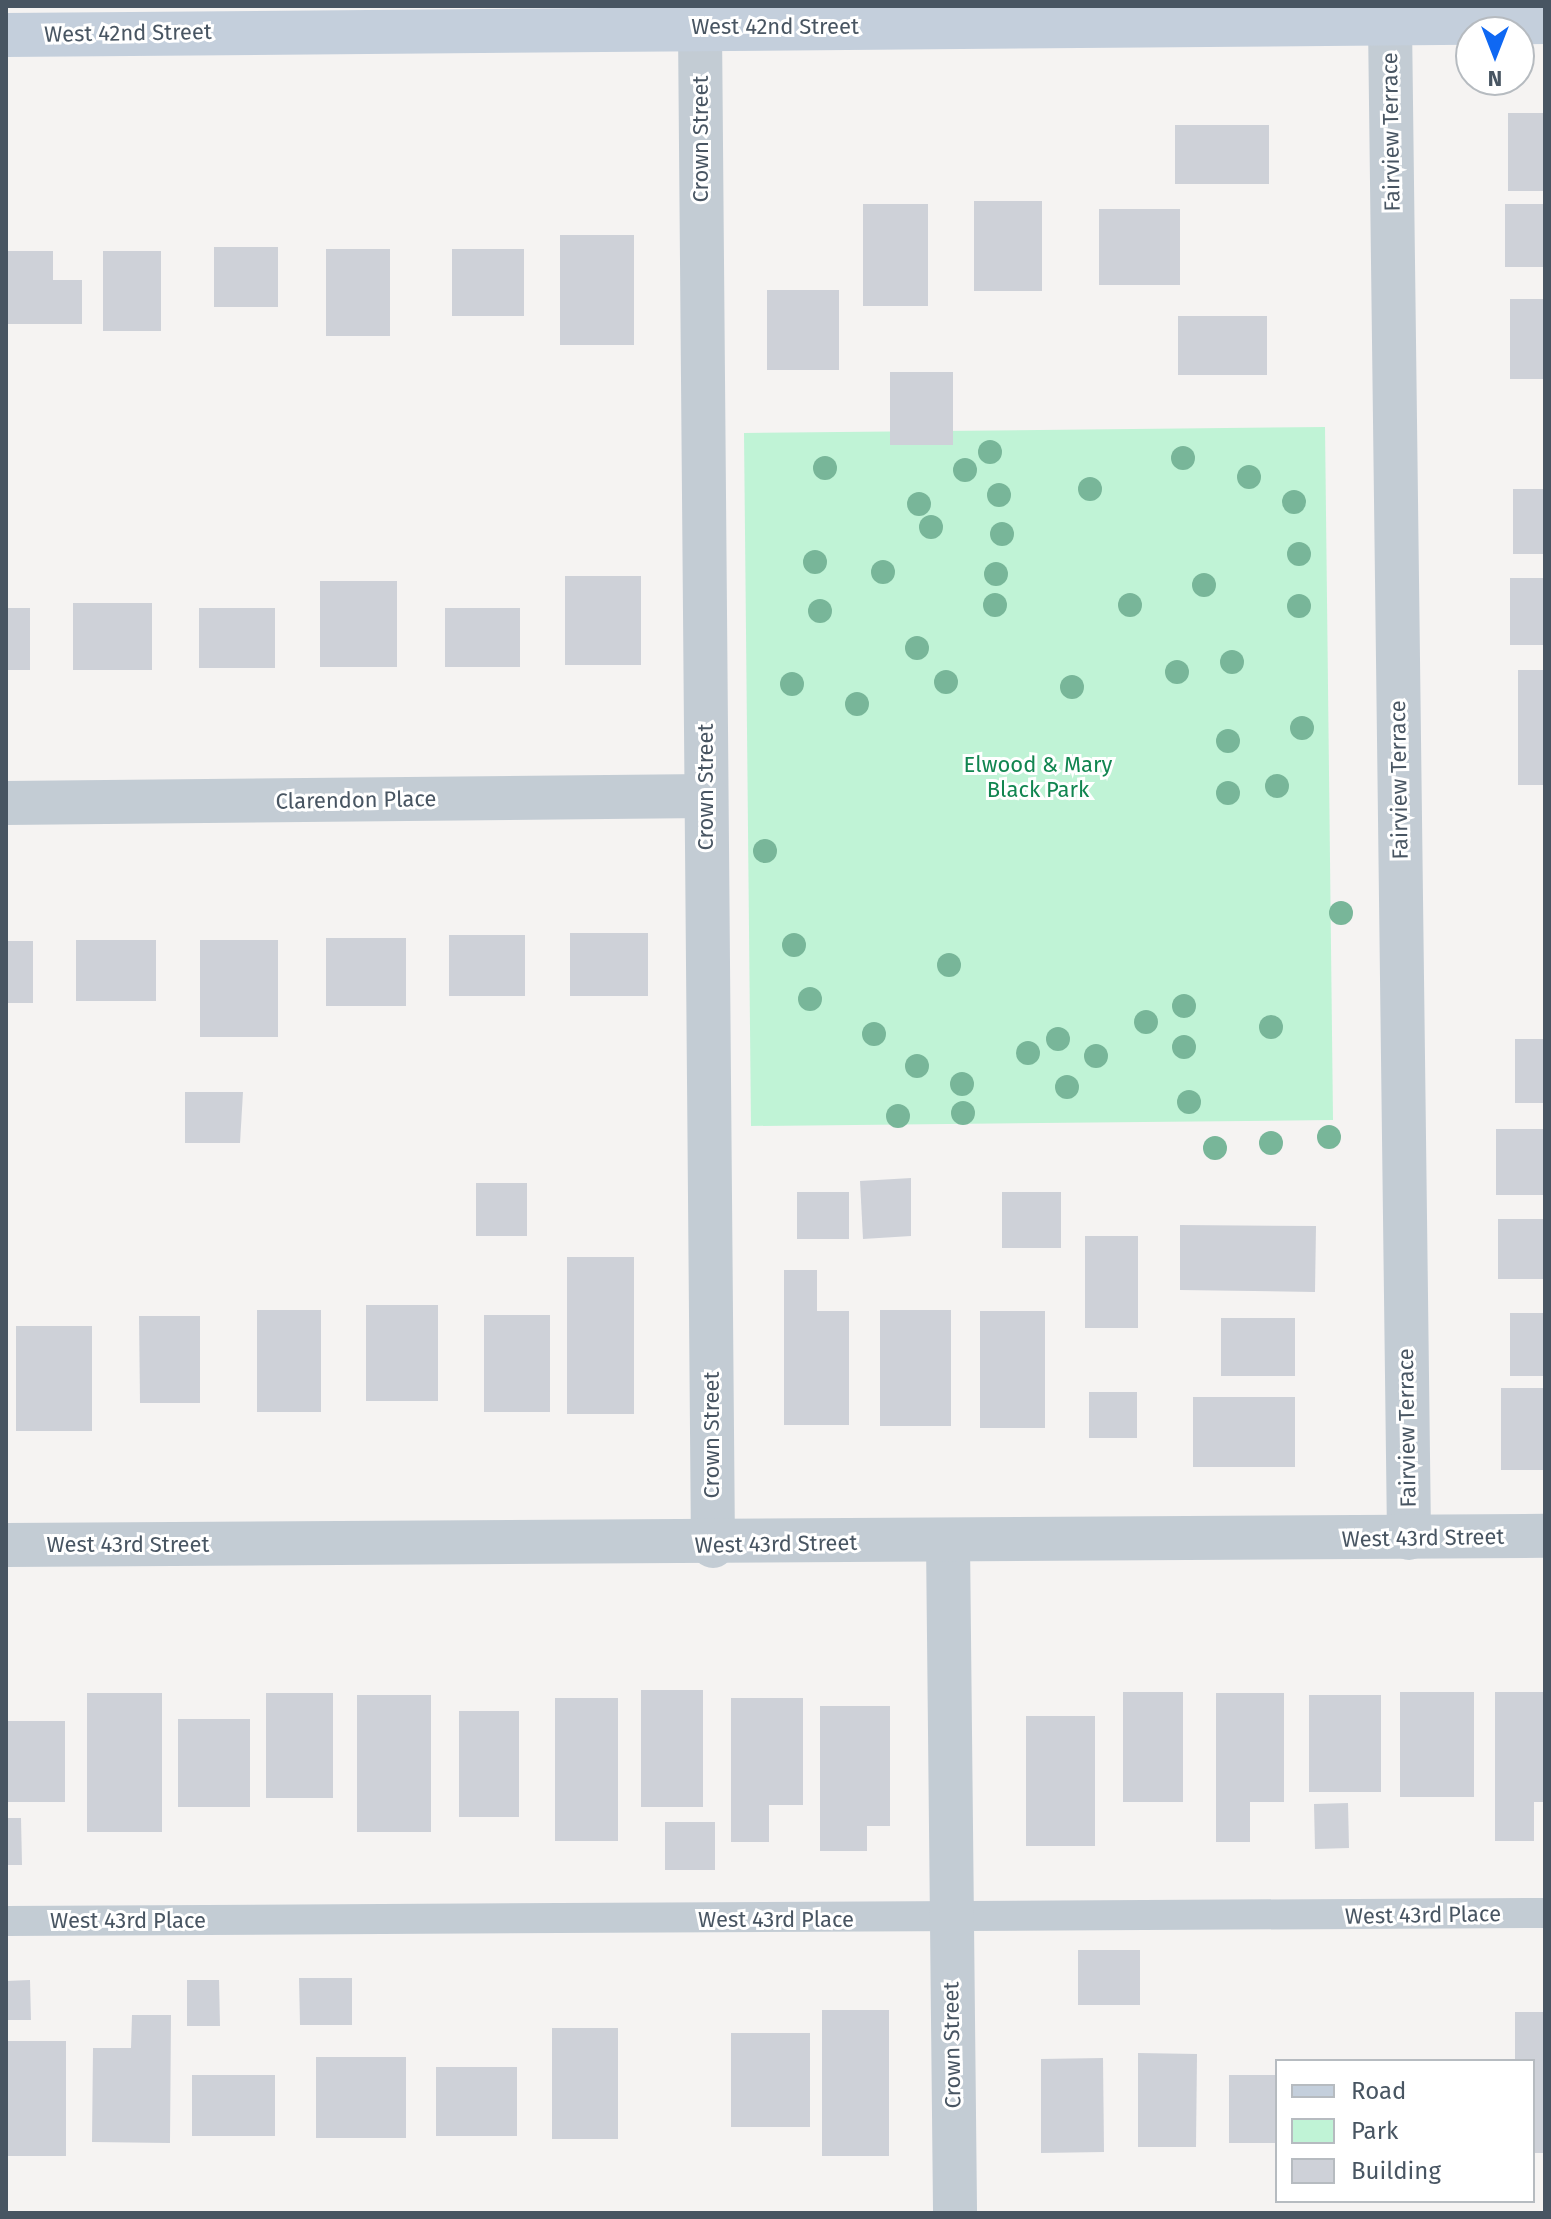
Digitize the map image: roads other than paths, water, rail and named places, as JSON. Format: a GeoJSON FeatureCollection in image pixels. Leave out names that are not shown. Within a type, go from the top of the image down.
{"type":"FeatureCollection","features":[{"type":"Feature","properties":{"kind":"street","name":"West 42nd Street"},"geometry":{"type":"LineString","coordinates":[[6,35],[129,20],[700,28],[1545,22]]}},
{"type":"Feature","properties":{"kind":"street","name":"Fairview Terrace"},"geometry":{"type":"LineString","coordinates":[[1390,23],[1409,1538]]}},
{"type":"Feature","properties":{"kind":"street","name":"Crown Street"},"geometry":{"type":"LineString","coordinates":[[700,28],[713,1546]]}},
{"type":"Feature","properties":{"kind":"street","name":"Clarendon Place"},"geometry":{"type":"LineString","coordinates":[[6,803],[706,796]]}},
{"type":"Feature","properties":{"kind":"street","name":"West 43rd Street"},"geometry":{"type":"LineString","coordinates":[[6,1545],[713,1546],[1545,1536]]}},
{"type":"Feature","properties":{"kind":"street","name":"Crown Street"},"geometry":{"type":"LineString","coordinates":[[948,1541],[955,2213]]}},
{"type":"Feature","properties":{"kind":"lane","name":"West 43rd Place"},"geometry":{"type":"LineString","coordinates":[[6,1921],[951,1920],[1545,1913]]}},
{"type":"Feature","properties":{"kind":"park label","name":"Elwood & Mary Black Park"},"geometry":{"type":"Point","coordinates":[1038,776]}}]}
